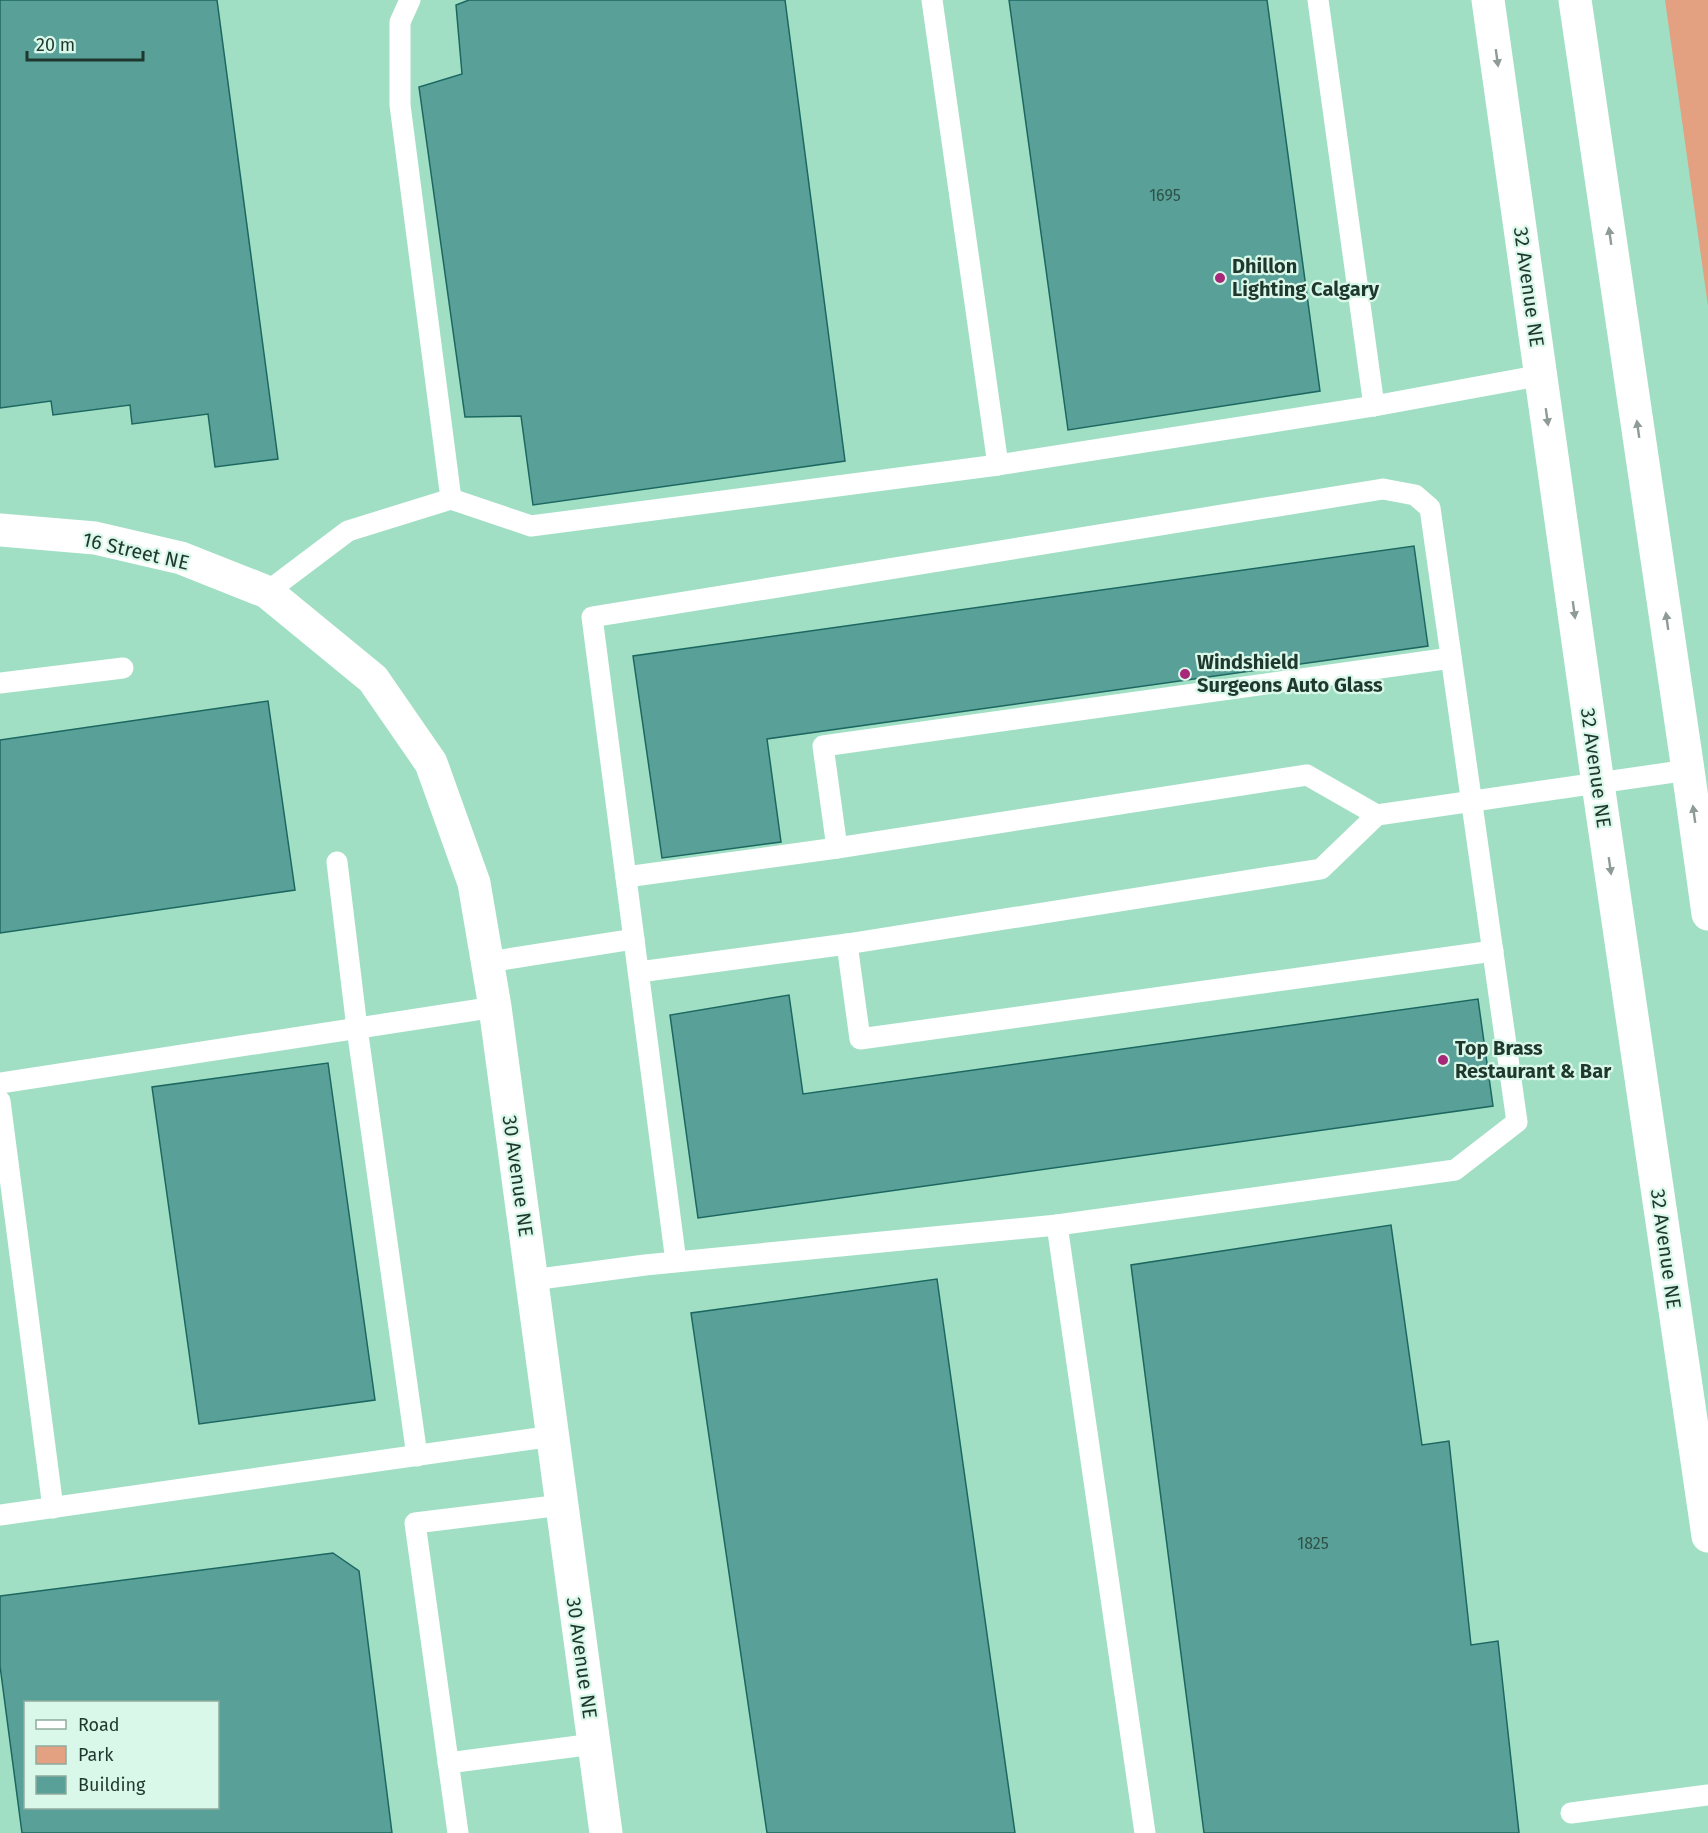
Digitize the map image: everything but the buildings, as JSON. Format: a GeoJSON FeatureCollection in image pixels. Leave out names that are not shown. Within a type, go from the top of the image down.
{"type":"FeatureCollection","features":[{"type":"Feature","properties":{"kind":"main road","name":"32 Avenue NE"},"geometry":{"type":"LineString","coordinates":[[1488,0],[1598,784],[1708,1536]]}},
{"type":"Feature","properties":{"kind":"main road"},"geometry":{"type":"LineString","coordinates":[[1575,0],[1708,914]]}},
{"type":"Feature","properties":{"kind":"main road","name":"16 Street NE"},"geometry":{"type":"LineString","coordinates":[[0,531],[95,538],[181,558],[267,592]]}},
{"type":"Feature","properties":{"kind":"main road","name":"30 Avenue NE"},"geometry":{"type":"LineString","coordinates":[[267,592],[373,679],[431,763],[474,883],[495,1007],[606,1833]]}},
{"type":"Feature","properties":{"kind":"lane"},"geometry":{"type":"LineString","coordinates":[[410,0],[400,22],[400,105],[451,500]]}},
{"type":"Feature","properties":{"kind":"lane"},"geometry":{"type":"LineString","coordinates":[[932,0],[998,465]]}},
{"type":"Feature","properties":{"kind":"lane"},"geometry":{"type":"LineString","coordinates":[[1318,0],[1374,406]]}},
{"type":"Feature","properties":{"kind":"lane"},"geometry":{"type":"LineString","coordinates":[[267,592],[348,531],[451,500],[531,526],[998,465],[1374,406],[1542,375]]}},
{"type":"Feature","properties":{"kind":"lane"},"geometry":{"type":"LineString","coordinates":[[532,1280],[676,1262],[1057,1225],[1455,1170],[1517,1122],[1430,508],[1415,495],[1383,489],[592,617],[676,1262]]}},
{"type":"Feature","properties":{"kind":"lane"},"geometry":{"type":"LineString","coordinates":[[837,848],[823,746],[1451,658]]}},
{"type":"Feature","properties":{"kind":"lane"},"geometry":{"type":"LineString","coordinates":[[0,683],[123,668]]}},
{"type":"Feature","properties":{"kind":"lane"},"geometry":{"type":"LineString","coordinates":[[639,972],[847,944],[1321,869],[1377,815],[1688,770]]}},
{"type":"Feature","properties":{"kind":"lane"},"geometry":{"type":"LineString","coordinates":[[626,877],[837,848],[1307,775],[1377,815]]}},
{"type":"Feature","properties":{"kind":"lane"},"geometry":{"type":"LineString","coordinates":[[337,861],[357,1028],[417,1456]]}},
{"type":"Feature","properties":{"kind":"lane"},"geometry":{"type":"LineString","coordinates":[[488,962],[634,939]]}},
{"type":"Feature","properties":{"kind":"lane"},"geometry":{"type":"LineString","coordinates":[[847,944],[860,1039],[1493,951]]}},
{"type":"Feature","properties":{"kind":"lane"},"geometry":{"type":"LineString","coordinates":[[0,1083],[495,1007]]}},
{"type":"Feature","properties":{"kind":"lane"},"geometry":{"type":"LineString","coordinates":[[0,1101],[54,1508]]}},
{"type":"Feature","properties":{"kind":"lane"},"geometry":{"type":"LineString","coordinates":[[1057,1225],[1145,1833]]}},
{"type":"Feature","properties":{"kind":"lane"},"geometry":{"type":"LineString","coordinates":[[0,1515],[553,1436]]}},
{"type":"Feature","properties":{"kind":"lane"},"geometry":{"type":"LineString","coordinates":[[458,1833],[415,1523],[562,1505]]}},
{"type":"Feature","properties":{"kind":"lane"},"geometry":{"type":"LineString","coordinates":[[448,1763],[594,1744]]}},
{"type":"Feature","properties":{"kind":"lane"},"geometry":{"type":"LineString","coordinates":[[1571,1813],[1708,1795]]}},
{"type":"Feature","properties":{"kind":"green space"},"geometry":{"type":"Polygon","coordinates":[[[1665,0],[1708,0],[1708,306],[1665,0]]]}},
{"type":"Feature","properties":{"kind":"place","name":"Dhillon Lighting Calgary"},"geometry":{"type":"Point","coordinates":[1220,278]}},
{"type":"Feature","properties":{"kind":"place","name":"Windshield Surgeons Auto Glass"},"geometry":{"type":"Point","coordinates":[1185,674]}},
{"type":"Feature","properties":{"kind":"place","name":"Top Brass Restaurant & Bar"},"geometry":{"type":"Point","coordinates":[1443,1060]}}]}
